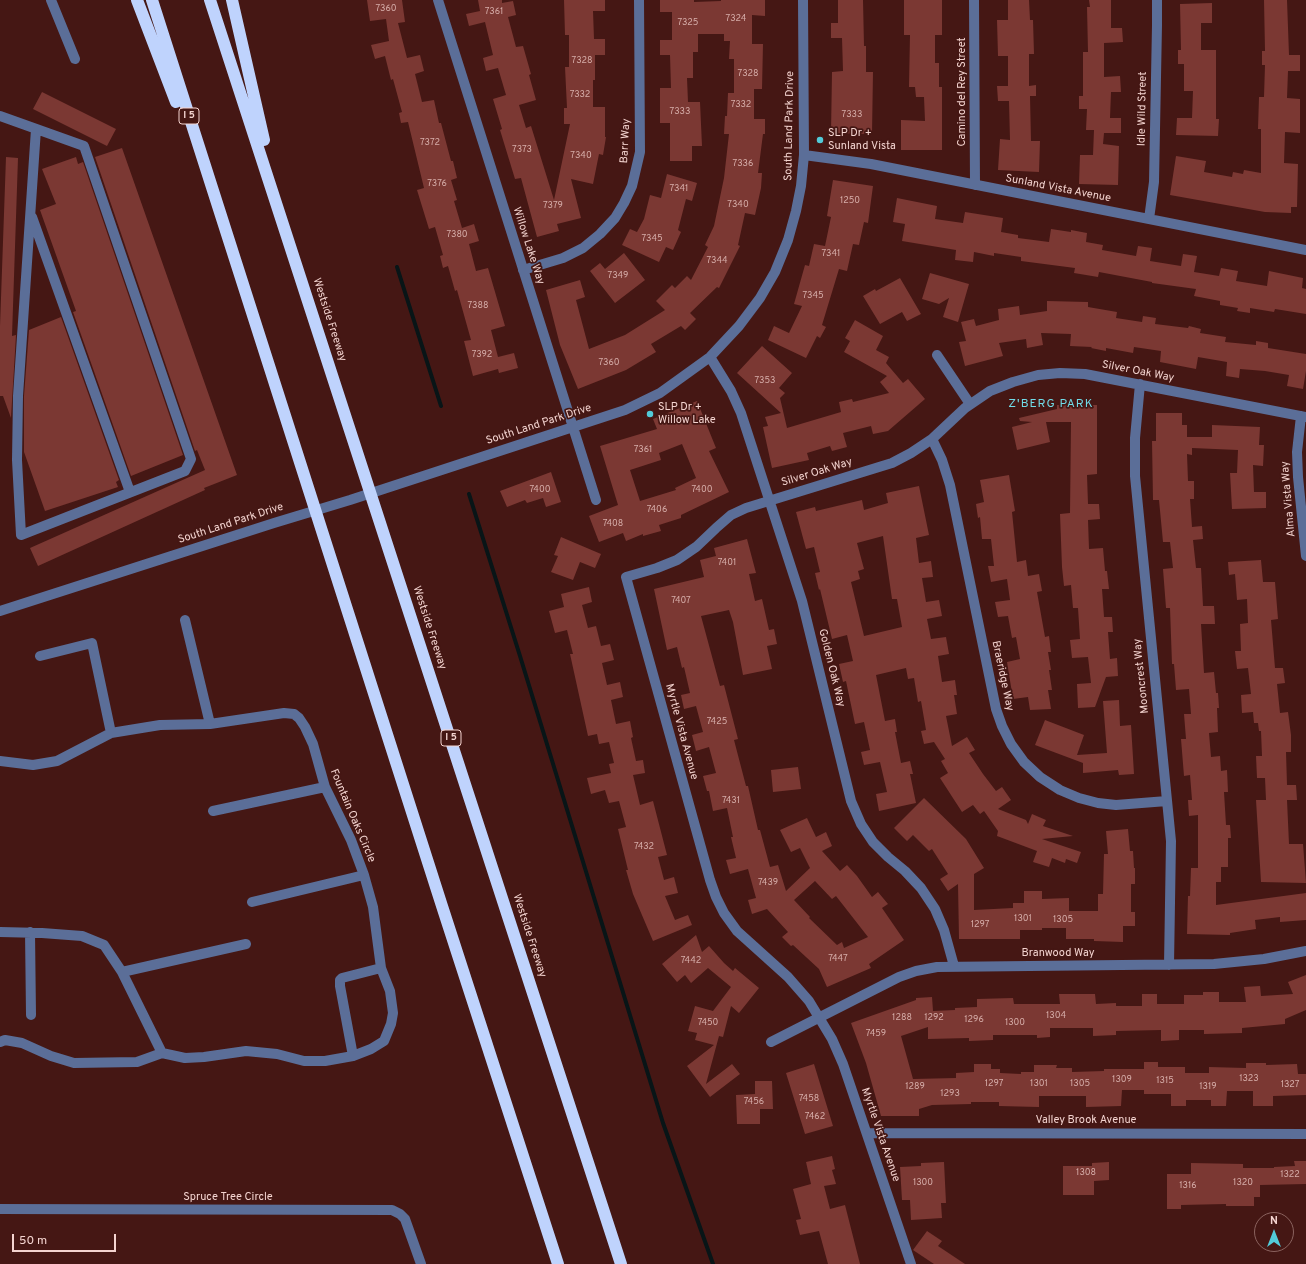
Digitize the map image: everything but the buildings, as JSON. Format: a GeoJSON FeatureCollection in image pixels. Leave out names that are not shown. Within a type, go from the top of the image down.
{"type":"FeatureCollection","features":[{"type":"Feature","properties":{"kind":"highway"},"geometry":{"type":"LineString","coordinates":[[137,0],[226,232]]}},
{"type":"Feature","properties":{"kind":"highway","name":"I 5"},"geometry":{"type":"LineString","coordinates":[[152,0],[558,1264]]}},
{"type":"Feature","properties":{"kind":"highway","name":"Westside Freeway"},"geometry":{"type":"LineString","coordinates":[[210,0],[280,211],[621,1264]]}},
{"type":"Feature","properties":{"kind":"highway"},"geometry":{"type":"LineString","coordinates":[[232,0],[280,211]]}},
{"type":"Feature","properties":{"kind":"street"},"geometry":{"type":"LineString","coordinates":[[51,0],[75,59]]}},
{"type":"Feature","properties":{"kind":"street","name":"Willow Lake Way"},"geometry":{"type":"LineString","coordinates":[[438,0],[596,500]]}},
{"type":"Feature","properties":{"kind":"street","name":"Barr Way"},"geometry":{"type":"LineString","coordinates":[[523,270],[563,258],[583,248],[600,234],[615,218],[632,186],[640,152],[639,0]]}},
{"type":"Feature","properties":{"kind":"street","name":"South Land Park Drive"},"geometry":{"type":"LineString","coordinates":[[0,611],[350,500],[625,410],[660,393],[710,357],[739,326],[760,298],[774,272],[788,240],[796,211],[801,186],[804,155],[803,0]]}},
{"type":"Feature","properties":{"kind":"street","name":"Camino del Rey Street"},"geometry":{"type":"LineString","coordinates":[[974,0],[975,185]]}},
{"type":"Feature","properties":{"kind":"street","name":"Idle Wild Street"},"geometry":{"type":"LineString","coordinates":[[1149,219],[1154,182],[1158,25],[1157,0]]}},
{"type":"Feature","properties":{"kind":"street"},"geometry":{"type":"LineString","coordinates":[[0,116],[84,146],[191,459],[185,471],[21,535],[17,460],[18,396],[36,129]]}},
{"type":"Feature","properties":{"kind":"street","name":"Sunland Vista Avenue"},"geometry":{"type":"LineString","coordinates":[[804,155],[871,164],[1306,250]]}},
{"type":"Feature","properties":{"kind":"street"},"geometry":{"type":"LineString","coordinates":[[31,213],[130,492]]}},
{"type":"Feature","properties":{"kind":"street"},"geometry":{"type":"LineString","coordinates":[[936,355],[970,404]]}},
{"type":"Feature","properties":{"kind":"street","name":"Golden Oak Way"},"geometry":{"type":"LineString","coordinates":[[710,357],[741,413],[770,500],[808,625],[851,801],[861,824],[873,842],[905,871],[921,888],[934,909],[944,930],[954,966]]}},
{"type":"Feature","properties":{"kind":"street","name":"Silver Oak Way"},"geometry":{"type":"LineString","coordinates":[[770,500],[892,463],[911,453],[932,439],[970,404],[990,391],[1013,382],[1038,375],[1060,373],[1085,374],[1304,416]]}},
{"type":"Feature","properties":{"kind":"street","name":"Mooncrest Way"},"geometry":{"type":"LineString","coordinates":[[1140,384],[1135,438],[1135,476],[1171,841],[1169,965]]}},
{"type":"Feature","properties":{"kind":"street","name":"Alma Vista Way"},"geometry":{"type":"LineString","coordinates":[[1304,416],[1297,452],[1306,556]]}},
{"type":"Feature","properties":{"kind":"street","name":"Braeridge Way"},"geometry":{"type":"LineString","coordinates":[[932,439],[942,460],[950,485],[996,709],[1011,744],[1024,762],[1040,777],[1060,790],[1079,798],[1098,803],[1116,805],[1168,801]]}},
{"type":"Feature","properties":{"kind":"street","name":"Myrtle Vista Avenue"},"geometry":{"type":"LineString","coordinates":[[770,500],[731,515],[696,547],[677,560],[626,578],[716,897],[724,912],[737,930],[748,942],[772,961],[809,1001],[832,1039],[843,1064],[911,1264]]}},
{"type":"Feature","properties":{"kind":"street"},"geometry":{"type":"LineString","coordinates":[[185,620],[210,724]]}},
{"type":"Feature","properties":{"kind":"street"},"geometry":{"type":"LineString","coordinates":[[40,656],[92,643],[111,733]]}},
{"type":"Feature","properties":{"kind":"street","name":"Fountain Oaks Circle"},"geometry":{"type":"LineString","coordinates":[[0,760],[33,765],[57,762],[111,733],[160,725],[210,724],[284,713],[294,714],[299,718],[305,727],[313,744],[325,787],[351,840],[373,907],[380,968],[390,991],[393,1013],[391,1024],[384,1041],[371,1049],[353,1056],[325,1061],[304,1061],[277,1054],[246,1051],[185,1058],[162,1053]]}},
{"type":"Feature","properties":{"kind":"street"},"geometry":{"type":"LineString","coordinates":[[214,811],[325,787]]}},
{"type":"Feature","properties":{"kind":"street"},"geometry":{"type":"LineString","coordinates":[[252,902],[364,876]]}},
{"type":"Feature","properties":{"kind":"street"},"geometry":{"type":"LineString","coordinates":[[0,932],[30,932],[82,936],[104,945],[122,972],[162,1053],[137,1062],[74,1063],[51,1056],[22,1043],[5,1040],[0,1042]]}},
{"type":"Feature","properties":{"kind":"street"},"geometry":{"type":"LineString","coordinates":[[30,932],[31,1015]]}},
{"type":"Feature","properties":{"kind":"street"},"geometry":{"type":"LineString","coordinates":[[122,972],[246,944]]}},
{"type":"Feature","properties":{"kind":"street","name":"Branwood Way"},"geometry":{"type":"LineString","coordinates":[[820,1017],[899,977],[916,971],[937,967],[1214,964],[1264,959],[1306,951]]}},
{"type":"Feature","properties":{"kind":"street"},"geometry":{"type":"LineString","coordinates":[[353,1056],[340,980],[342,978],[380,968]]}},
{"type":"Feature","properties":{"kind":"street"},"geometry":{"type":"LineString","coordinates":[[771,1042],[820,1017]]}},
{"type":"Feature","properties":{"kind":"street","name":"Valley Brook Avenue"},"geometry":{"type":"LineString","coordinates":[[867,1133],[1306,1134]]}},
{"type":"Feature","properties":{"kind":"street","name":"Spruce Tree Circle"},"geometry":{"type":"LineString","coordinates":[[0,1209],[392,1210],[400,1214],[405,1219],[420,1264]]}},
{"type":"Feature","properties":{"kind":"waterway"},"geometry":{"type":"LineString","coordinates":[[397,267],[441,406]]}},
{"type":"Feature","properties":{"kind":"waterway"},"geometry":{"type":"LineString","coordinates":[[469,494],[663,1123],[713,1264]]}},
{"type":"Feature","properties":{"kind":"place","name":"SLP Dr + Sunland Vista"},"geometry":{"type":"Point","coordinates":[820,140]}},
{"type":"Feature","properties":{"kind":"place","name":"SLP Dr + Willow Lake"},"geometry":{"type":"Point","coordinates":[650,414]}},
{"type":"Feature","properties":{"kind":"district","name":"Z'BERG PARK"},"geometry":{"type":"Point","coordinates":[1051,405]}}]}
